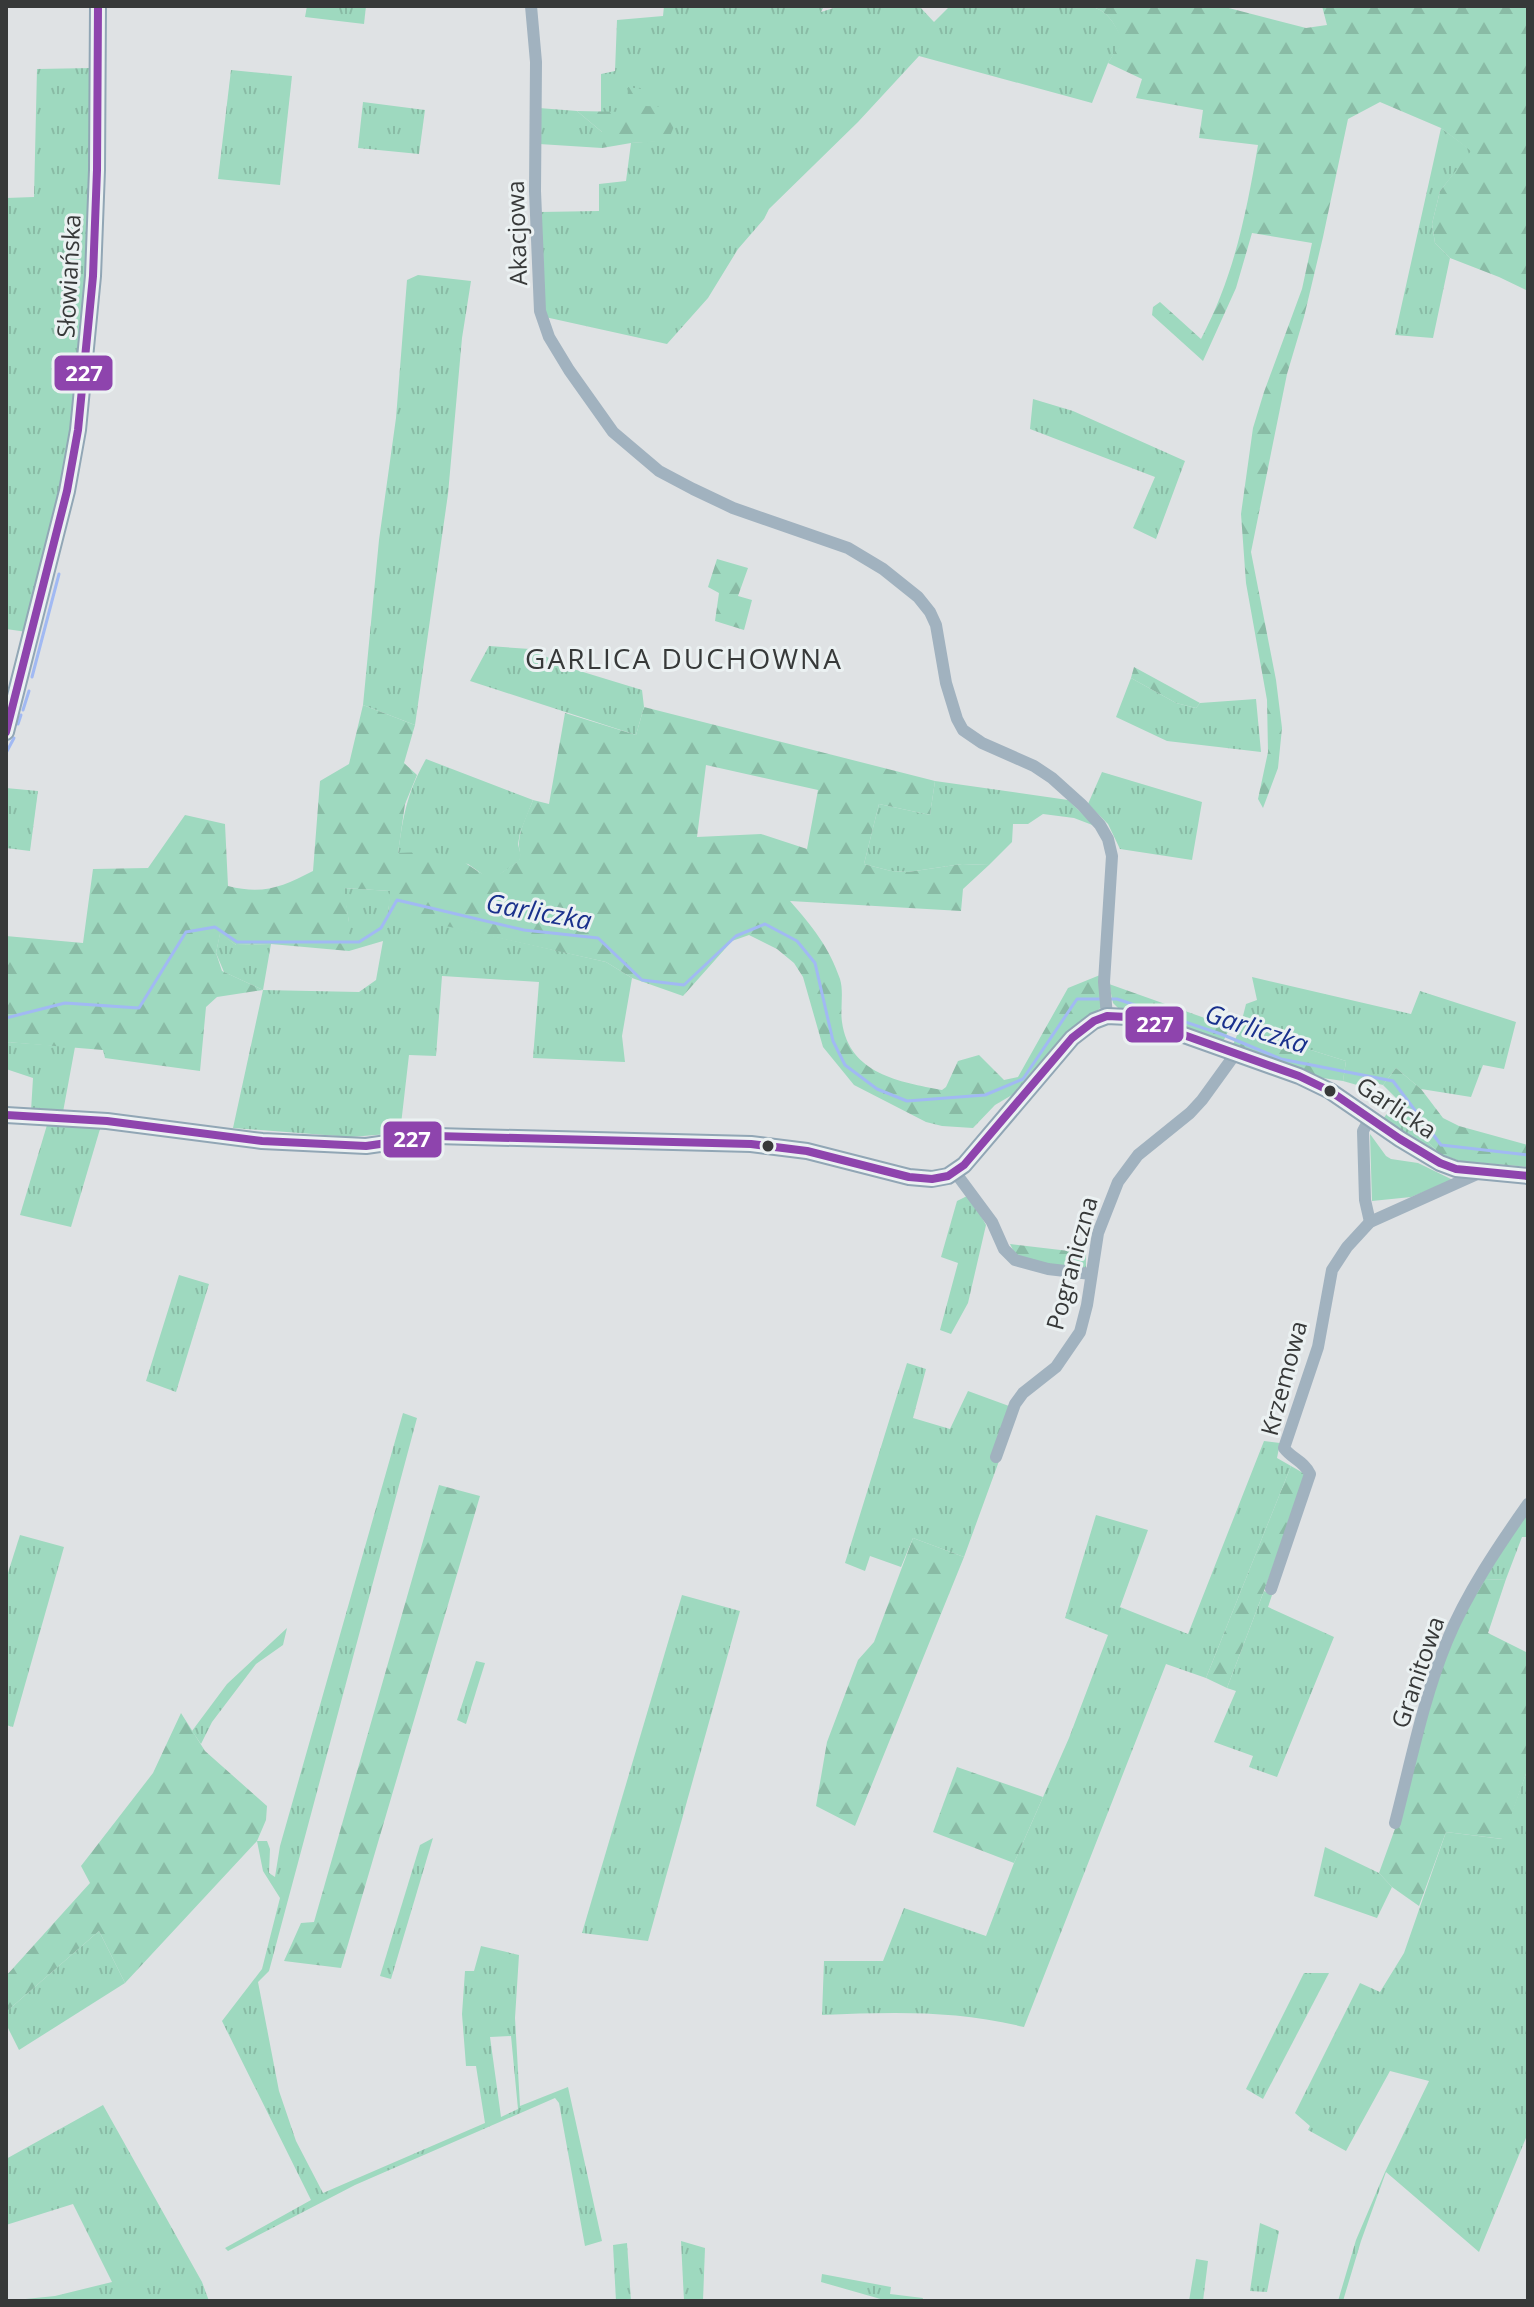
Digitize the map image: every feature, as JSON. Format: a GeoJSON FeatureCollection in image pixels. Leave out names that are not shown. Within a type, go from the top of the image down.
{"type":"FeatureCollection","features":[{"type":"Feature","properties":{"kind":"street","name":"Słowiańska"},"geometry":{"type":"LineString","coordinates":[[6,732],[67,491],[78,430],[93,276],[98,147],[98,6]]}},
{"type":"Feature","properties":{"kind":"street","name":"Akacjowa"},"geometry":{"type":"LineString","coordinates":[[531,6],[536,62],[536,214],[541,316],[561,358],[616,436],[659,471],[754,516],[839,544],[894,577],[922,601],[936,625],[946,683],[963,730],[982,743],[1034,766],[1052,778],[1090,812],[1108,839],[1112,856],[1104,982],[1106,1005]]}},
{"type":"Feature","properties":{"kind":"street","name":"Garlicka"},"geometry":{"type":"LineString","coordinates":[[1106,1005],[1128,1017],[1230,1046],[1319,1085],[1440,1163],[1456,1169],[1528,1176]]}},
{"type":"Feature","properties":{"kind":"street"},"geometry":{"type":"LineString","coordinates":[[6,1115],[107,1121],[262,1141],[339,1145],[366,1146],[436,1136],[751,1144],[807,1151],[909,1177],[932,1179],[948,1176],[964,1165],[1072,1038],[1094,1021],[1106,1005]]}},
{"type":"Feature","properties":{"kind":"street","name":"Pograniczna"},"geometry":{"type":"LineString","coordinates":[[996,1457],[1015,1404],[1023,1393],[1056,1367],[1075,1340],[1087,1305],[1098,1233],[1118,1182],[1138,1155],[1202,1100],[1230,1046]]}},
{"type":"Feature","properties":{"kind":"street"},"geometry":{"type":"LineString","coordinates":[[1370,1118],[1363,1131],[1365,1200],[1370,1222]]}},
{"type":"Feature","properties":{"kind":"street","name":"Krzemowa"},"geometry":{"type":"LineString","coordinates":[[1271,1589],[1310,1474],[1306,1465],[1289,1455],[1284,1448],[1318,1347],[1332,1270],[1347,1247],[1370,1222],[1484,1171]]}},
{"type":"Feature","properties":{"kind":"street"},"geometry":{"type":"LineString","coordinates":[[955,1172],[992,1222],[1004,1249],[1015,1260],[1048,1269],[1091,1274]]}},
{"type":"Feature","properties":{"kind":"street","name":"Granitowa"},"geometry":{"type":"LineString","coordinates":[[1395,1823],[1421,1721],[1448,1638],[1499,1547],[1528,1504]]}},
{"type":"Feature","properties":{"kind":"green space"},"geometry":{"type":"Polygon","coordinates":[[[307,6],[366,6],[364,24],[305,17],[307,6]]]}},
{"type":"Feature","properties":{"kind":"green space"},"geometry":{"type":"Polygon","coordinates":[[[664,6],[824,6],[821,12],[840,6],[919,6],[934,22],[950,6],[1089,6],[1106,14],[1123,40],[1108,63],[1092,103],[919,56],[858,122],[769,209],[738,249],[708,298],[667,344],[545,317],[540,212],[599,211],[599,184],[626,181],[631,143],[668,140],[627,112],[601,113],[601,74],[615,71],[617,20],[663,16],[664,6]]]}},
{"type":"Feature","properties":{"kind":"green space"},"geometry":{"type":"Polygon","coordinates":[[[1089,6],[1221,6],[1306,28],[1327,25],[1322,6],[1528,6],[1528,291],[1450,258],[1435,243],[1432,224],[1440,191],[1471,151],[1441,128],[1380,102],[1348,119],[1304,317],[1287,374],[1251,552],[1276,680],[1282,728],[1278,768],[1263,808],[1258,799],[1268,752],[1267,700],[1246,583],[1241,514],[1253,428],[1302,289],[1312,243],[1252,233],[1236,288],[1203,361],[1152,315],[1153,307],[1160,302],[1201,339],[1222,292],[1237,245],[1258,145],[1199,138],[1203,110],[1136,98],[1142,79],[1108,63],[1122,40],[1116,28],[1106,14],[1089,6]]]}},
{"type":"Feature","properties":{"kind":"green space"},"geometry":{"type":"Polygon","coordinates":[[[92,68],[87,276],[71,433],[27,632],[6,629],[6,198],[34,197],[37,69],[92,68]]]}},
{"type":"Feature","properties":{"kind":"green space"},"geometry":{"type":"Polygon","coordinates":[[[231,70],[292,76],[280,185],[218,179],[231,70]]]}},
{"type":"Feature","properties":{"kind":"green space"},"geometry":{"type":"Polygon","coordinates":[[[628,87],[641,89],[645,106],[682,107],[668,141],[602,148],[602,132],[577,111],[627,112],[628,87]]]}},
{"type":"Feature","properties":{"kind":"green space"},"geometry":{"type":"Polygon","coordinates":[[[363,102],[425,110],[419,154],[358,148],[363,102]]]}},
{"type":"Feature","properties":{"kind":"green space"},"geometry":{"type":"Polygon","coordinates":[[[539,108],[577,111],[602,132],[602,148],[539,144],[539,108]]]}},
{"type":"Feature","properties":{"kind":"green space"},"geometry":{"type":"Polygon","coordinates":[[[1441,128],[1472,151],[1440,191],[1432,224],[1435,243],[1450,258],[1433,338],[1395,335],[1441,128]]]}},
{"type":"Feature","properties":{"kind":"green space"},"geometry":{"type":"Polygon","coordinates":[[[418,275],[471,281],[462,338],[448,494],[415,725],[363,705],[379,540],[396,418],[407,280],[418,275]]]}},
{"type":"Feature","properties":{"kind":"green space"},"geometry":{"type":"Polygon","coordinates":[[[1033,399],[1073,411],[1185,461],[1156,539],[1133,528],[1155,477],[1030,429],[1033,399]]]}},
{"type":"Feature","properties":{"kind":"green space"},"geometry":{"type":"Polygon","coordinates":[[[717,559],[748,568],[738,596],[752,600],[744,630],[715,621],[719,593],[708,587],[717,559]]]}},
{"type":"Feature","properties":{"kind":"green space"},"geometry":{"type":"Polygon","coordinates":[[[489,646],[530,649],[570,668],[642,690],[644,707],[636,735],[470,681],[489,646]]]}},
{"type":"Feature","properties":{"kind":"green space"},"geometry":{"type":"Polygon","coordinates":[[[1134,667],[1200,703],[1196,708],[1176,703],[1131,678],[1134,667]]]}},
{"type":"Feature","properties":{"kind":"green space"},"geometry":{"type":"Polygon","coordinates":[[[1131,678],[1176,703],[1196,708],[1200,703],[1256,699],[1261,752],[1167,741],[1116,717],[1131,678]]]}},
{"type":"Feature","properties":{"kind":"green space"},"geometry":{"type":"Polygon","coordinates":[[[363,705],[415,725],[404,763],[417,775],[405,804],[398,853],[447,855],[491,876],[519,860],[521,831],[533,800],[549,804],[565,713],[636,735],[644,707],[935,781],[930,815],[879,804],[864,864],[908,872],[962,864],[989,865],[963,889],[961,911],[790,901],[819,937],[836,967],[841,984],[842,1022],[855,1053],[866,1064],[894,1079],[942,1090],[958,1061],[979,1055],[1004,1080],[1018,1077],[1068,988],[1100,975],[1102,1007],[1069,1031],[1012,1095],[995,1105],[973,1128],[942,1126],[926,1122],[854,1085],[823,1047],[803,977],[794,963],[777,949],[749,935],[732,941],[683,996],[632,978],[606,962],[388,913],[390,891],[344,888],[349,951],[271,944],[236,945],[220,934],[216,953],[222,971],[263,990],[217,997],[206,1007],[200,1071],[105,1058],[103,1050],[6,1042],[6,936],[83,943],[93,869],[148,868],[185,815],[225,824],[228,886],[262,889],[302,877],[313,871],[320,781],[349,764],[363,705]],[[706,765],[697,837],[761,834],[807,849],[818,790],[706,765]]]}},
{"type":"Feature","properties":{"kind":"green space"},"geometry":{"type":"Polygon","coordinates":[[[426,759],[533,800],[520,833],[519,861],[496,877],[485,876],[468,864],[398,854],[407,805],[426,759]]]}},
{"type":"Feature","properties":{"kind":"green space"},"geometry":{"type":"Polygon","coordinates":[[[1102,772],[1202,802],[1192,860],[1120,849],[1108,824],[1088,804],[1102,772]]]}},
{"type":"Feature","properties":{"kind":"green space"},"geometry":{"type":"Polygon","coordinates":[[[935,781],[1068,800],[1095,826],[1074,818],[1043,814],[1028,824],[1013,824],[1012,842],[989,865],[962,864],[908,872],[864,864],[879,804],[930,815],[935,781]]]}},
{"type":"Feature","properties":{"kind":"green space"},"geometry":{"type":"Polygon","coordinates":[[[6,788],[38,791],[30,851],[6,848],[6,788]]]}},
{"type":"Feature","properties":{"kind":"green space"},"geometry":{"type":"Polygon","coordinates":[[[343,888],[391,891],[388,912],[606,962],[632,978],[622,1036],[625,1062],[533,1058],[539,982],[442,976],[436,1056],[409,1055],[400,1133],[351,1137],[233,1128],[263,990],[359,992],[376,980],[383,941],[349,951],[349,922],[343,888]]]}},
{"type":"Feature","properties":{"kind":"green space"},"geometry":{"type":"Polygon","coordinates":[[[220,933],[236,945],[271,944],[263,990],[224,972],[216,953],[220,933]]]}},
{"type":"Feature","properties":{"kind":"green space"},"geometry":{"type":"Polygon","coordinates":[[[1252,977],[1411,1014],[1420,991],[1516,1022],[1504,1069],[1483,1065],[1471,1097],[1421,1089],[1396,1068],[1383,1085],[1375,1083],[1371,1089],[1343,1081],[1346,1061],[1240,1028],[1246,1004],[1257,1000],[1252,977]]]}},
{"type":"Feature","properties":{"kind":"green space"},"geometry":{"type":"Polygon","coordinates":[[[1109,984],[1230,1027],[1223,1042],[1119,1009],[1113,1003],[1109,984]]]}},
{"type":"Feature","properties":{"kind":"green space"},"geometry":{"type":"Polygon","coordinates":[[[1240,1028],[1346,1061],[1343,1081],[1316,1077],[1232,1047],[1240,1028]]]}},
{"type":"Feature","properties":{"kind":"green space"},"geometry":{"type":"Polygon","coordinates":[[[6,1042],[75,1047],[63,1112],[31,1111],[33,1078],[6,1069],[6,1042]]]}},
{"type":"Feature","properties":{"kind":"green space"},"geometry":{"type":"Polygon","coordinates":[[[1396,1068],[1421,1089],[1443,1118],[1459,1126],[1528,1145],[1528,1167],[1460,1161],[1440,1154],[1425,1139],[1421,1123],[1383,1085],[1396,1068]]]}},
{"type":"Feature","properties":{"kind":"green space"},"geometry":{"type":"Polygon","coordinates":[[[1397,1100],[1421,1124],[1425,1139],[1440,1154],[1383,1119],[1397,1100]]]}},
{"type":"Feature","properties":{"kind":"green space"},"geometry":{"type":"Polygon","coordinates":[[[47,1125],[100,1129],[71,1227],[20,1215],[47,1125]]]}},
{"type":"Feature","properties":{"kind":"green space"},"geometry":{"type":"Polygon","coordinates":[[[1370,1134],[1391,1159],[1418,1163],[1453,1180],[1411,1197],[1372,1201],[1370,1134]]]}},
{"type":"Feature","properties":{"kind":"green space"},"geometry":{"type":"Polygon","coordinates":[[[969,1195],[986,1225],[968,1303],[951,1334],[940,1330],[958,1263],[941,1257],[957,1201],[969,1195]]]}},
{"type":"Feature","properties":{"kind":"green space"},"geometry":{"type":"Polygon","coordinates":[[[1010,1244],[1086,1253],[1086,1270],[1016,1256],[1010,1244]]]}},
{"type":"Feature","properties":{"kind":"green space"},"geometry":{"type":"Polygon","coordinates":[[[179,1275],[209,1284],[176,1392],[146,1381],[179,1275]]]}},
{"type":"Feature","properties":{"kind":"green space"},"geometry":{"type":"Polygon","coordinates":[[[907,1363],[926,1369],[913,1418],[950,1429],[968,1391],[1009,1406],[999,1461],[964,1557],[913,1538],[901,1567],[870,1556],[865,1571],[845,1563],[907,1363]]]}},
{"type":"Feature","properties":{"kind":"green space"},"geometry":{"type":"Polygon","coordinates":[[[403,1413],[417,1418],[269,1971],[258,1982],[279,2091],[296,2141],[323,2193],[485,2123],[476,2066],[466,2066],[462,2014],[465,1971],[474,1971],[481,1946],[519,1955],[515,2018],[520,2106],[568,2087],[602,2241],[585,2246],[559,2103],[555,2098],[355,2185],[228,2251],[225,2248],[311,2200],[222,2021],[262,1969],[280,1898],[263,1871],[257,1841],[267,1841],[270,1849],[269,1873],[275,1877],[280,1846],[403,1413]],[[511,2036],[490,2037],[501,2117],[518,2109],[511,2036]]]}},
{"type":"Feature","properties":{"kind":"green space"},"geometry":{"type":"Polygon","coordinates":[[[1264,1441],[1280,1443],[1277,1458],[1291,1466],[1206,1678],[1166,1664],[1024,2027],[948,2015],[822,2015],[824,1961],[883,1961],[904,1908],[986,1936],[1069,1738],[1108,1635],[1065,1618],[1096,1515],[1148,1530],[1120,1607],[1188,1634],[1264,1441]]]}},
{"type":"Feature","properties":{"kind":"green space"},"geometry":{"type":"Polygon","coordinates":[[[1291,1466],[1305,1474],[1305,1483],[1227,1688],[1206,1678],[1291,1466]]]}},
{"type":"Feature","properties":{"kind":"green space"},"geometry":{"type":"Polygon","coordinates":[[[439,1485],[480,1496],[341,1968],[284,1961],[301,1923],[314,1922],[439,1485]]]}},
{"type":"Feature","properties":{"kind":"green space"},"geometry":{"type":"Polygon","coordinates":[[[1528,1515],[1528,1537],[1522,1537],[1506,1579],[1484,1580],[1523,1518],[1528,1515]]]}},
{"type":"Feature","properties":{"kind":"green space"},"geometry":{"type":"Polygon","coordinates":[[[20,1535],[64,1547],[13,1727],[6,1725],[6,1579],[20,1535]]]}},
{"type":"Feature","properties":{"kind":"green space"},"geometry":{"type":"Polygon","coordinates":[[[913,1538],[964,1557],[855,1826],[816,1806],[827,1742],[858,1660],[874,1642],[913,1538]]]}},
{"type":"Feature","properties":{"kind":"green space"},"geometry":{"type":"Polygon","coordinates":[[[1506,1579],[1488,1633],[1528,1653],[1528,1768],[1503,1839],[1446,1832],[1419,1906],[1392,1887],[1379,1873],[1456,1629],[1484,1580],[1506,1579]]]}},
{"type":"Feature","properties":{"kind":"green space"},"geometry":{"type":"Polygon","coordinates":[[[1264,1591],[1272,1595],[1268,1607],[1334,1637],[1277,1777],[1249,1767],[1253,1756],[1214,1742],[1236,1691],[1227,1688],[1264,1591]]]}},
{"type":"Feature","properties":{"kind":"green space"},"geometry":{"type":"Polygon","coordinates":[[[682,1595],[740,1611],[648,1941],[582,1933],[682,1595]]]}},
{"type":"Feature","properties":{"kind":"green space"},"geometry":{"type":"Polygon","coordinates":[[[287,1628],[283,1645],[256,1664],[212,1722],[201,1744],[192,1731],[227,1684],[287,1628]]]}},
{"type":"Feature","properties":{"kind":"green space"},"geometry":{"type":"Polygon","coordinates":[[[476,1661],[485,1663],[466,1724],[457,1720],[476,1661]]]}},
{"type":"Feature","properties":{"kind":"green space"},"geometry":{"type":"Polygon","coordinates":[[[181,1713],[205,1751],[267,1806],[266,1820],[257,1841],[125,1983],[99,1931],[6,2012],[6,1976],[90,1883],[81,1866],[153,1773],[181,1713]]]}},
{"type":"Feature","properties":{"kind":"green space"},"geometry":{"type":"Polygon","coordinates":[[[957,1767],[1043,1797],[1014,1863],[933,1832],[957,1767]]]}},
{"type":"Feature","properties":{"kind":"green space"},"geometry":{"type":"Polygon","coordinates":[[[1528,1768],[1528,2133],[1479,2252],[1386,2172],[1343,2301],[1338,2301],[1356,2240],[1385,2172],[1429,2081],[1390,2071],[1346,2151],[1308,2130],[1310,2126],[1295,2113],[1360,1983],[1380,1992],[1404,1953],[1446,1832],[1502,1839],[1528,1768]]]}},
{"type":"Feature","properties":{"kind":"green space"},"geometry":{"type":"Polygon","coordinates":[[[433,1838],[391,1979],[380,1976],[420,1845],[433,1838]]]}},
{"type":"Feature","properties":{"kind":"green space"},"geometry":{"type":"Polygon","coordinates":[[[1325,1847],[1379,1873],[1392,1887],[1377,1918],[1314,1896],[1325,1847]]]}},
{"type":"Feature","properties":{"kind":"green space"},"geometry":{"type":"Polygon","coordinates":[[[99,1931],[125,1983],[19,2050],[6,2024],[6,2012],[99,1931]]]}},
{"type":"Feature","properties":{"kind":"green space"},"geometry":{"type":"Polygon","coordinates":[[[1304,1973],[1329,1973],[1263,2099],[1246,2089],[1304,1973]]]}},
{"type":"Feature","properties":{"kind":"green space"},"geometry":{"type":"Polygon","coordinates":[[[103,2105],[202,2282],[209,2301],[6,2301],[55,2296],[112,2282],[73,2204],[6,2225],[6,2159],[103,2105]]]}},
{"type":"Feature","properties":{"kind":"green space"},"geometry":{"type":"Polygon","coordinates":[[[1260,2223],[1279,2231],[1267,2292],[1250,2291],[1260,2223]]]}},
{"type":"Feature","properties":{"kind":"green space"},"geometry":{"type":"Polygon","coordinates":[[[681,2241],[705,2248],[703,2301],[684,2301],[681,2241]]]}},
{"type":"Feature","properties":{"kind":"green space"},"geometry":{"type":"Polygon","coordinates":[[[627,2243],[631,2301],[616,2301],[613,2245],[627,2243]]]}},
{"type":"Feature","properties":{"kind":"green space"},"geometry":{"type":"Polygon","coordinates":[[[1196,2259],[1208,2261],[1203,2301],[1189,2301],[1196,2259]]]}},
{"type":"Feature","properties":{"kind":"green space"},"geometry":{"type":"Polygon","coordinates":[[[822,2274],[891,2287],[890,2294],[923,2298],[922,2301],[884,2300],[821,2282],[822,2274]]]}},
{"type":"Feature","properties":{"kind":"waterway"},"geometry":{"type":"LineString","coordinates":[[32,677],[59,574]]}},
{"type":"Feature","properties":{"kind":"waterway"},"geometry":{"type":"LineString","coordinates":[[23,710],[29,691]]}},
{"type":"Feature","properties":{"kind":"waterway"},"geometry":{"type":"LineString","coordinates":[[18,724],[21,715]]}},
{"type":"Feature","properties":{"kind":"waterway"},"geometry":{"type":"LineString","coordinates":[[6,753],[14,738]]}},
{"type":"Feature","properties":{"kind":"waterway","name":"Garliczka"},"geometry":{"type":"LineString","coordinates":[[6,1018],[65,1003],[139,1008],[186,932],[215,927],[237,942],[359,942],[381,928],[397,900],[524,930],[598,938],[642,980],[684,985],[736,936],[765,924],[797,941],[815,963],[833,1041],[845,1065],[877,1089],[907,1101],[985,1095],[1023,1079],[1077,999],[1102,999]]}},
{"type":"Feature","properties":{"kind":"waterway","name":"Garliczka"},"geometry":{"type":"LineString","coordinates":[[1109,999],[1221,1034],[1281,1059],[1393,1081],[1441,1145],[1528,1155]]}},
{"type":"Feature","properties":{"kind":"transit line","name":"227"},"geometry":{"type":"LineString","coordinates":[[6,732],[67,491],[78,430],[93,276],[98,6]]}},
{"type":"Feature","properties":{"kind":"transit line","name":"227"},"geometry":{"type":"LineString","coordinates":[[6,1115],[107,1121],[262,1141],[366,1146],[436,1136],[751,1144],[807,1151],[909,1177],[932,1179],[948,1176],[964,1165],[1072,1038],[1094,1021],[1107,1016],[1128,1017],[1153,1024],[1299,1076],[1330,1091],[1440,1163],[1456,1169],[1528,1176]]}},
{"type":"Feature","properties":{"kind":"district","name":"GARLICA DUCHOWNA"},"geometry":{"type":"Point","coordinates":[684,658]}}]}
